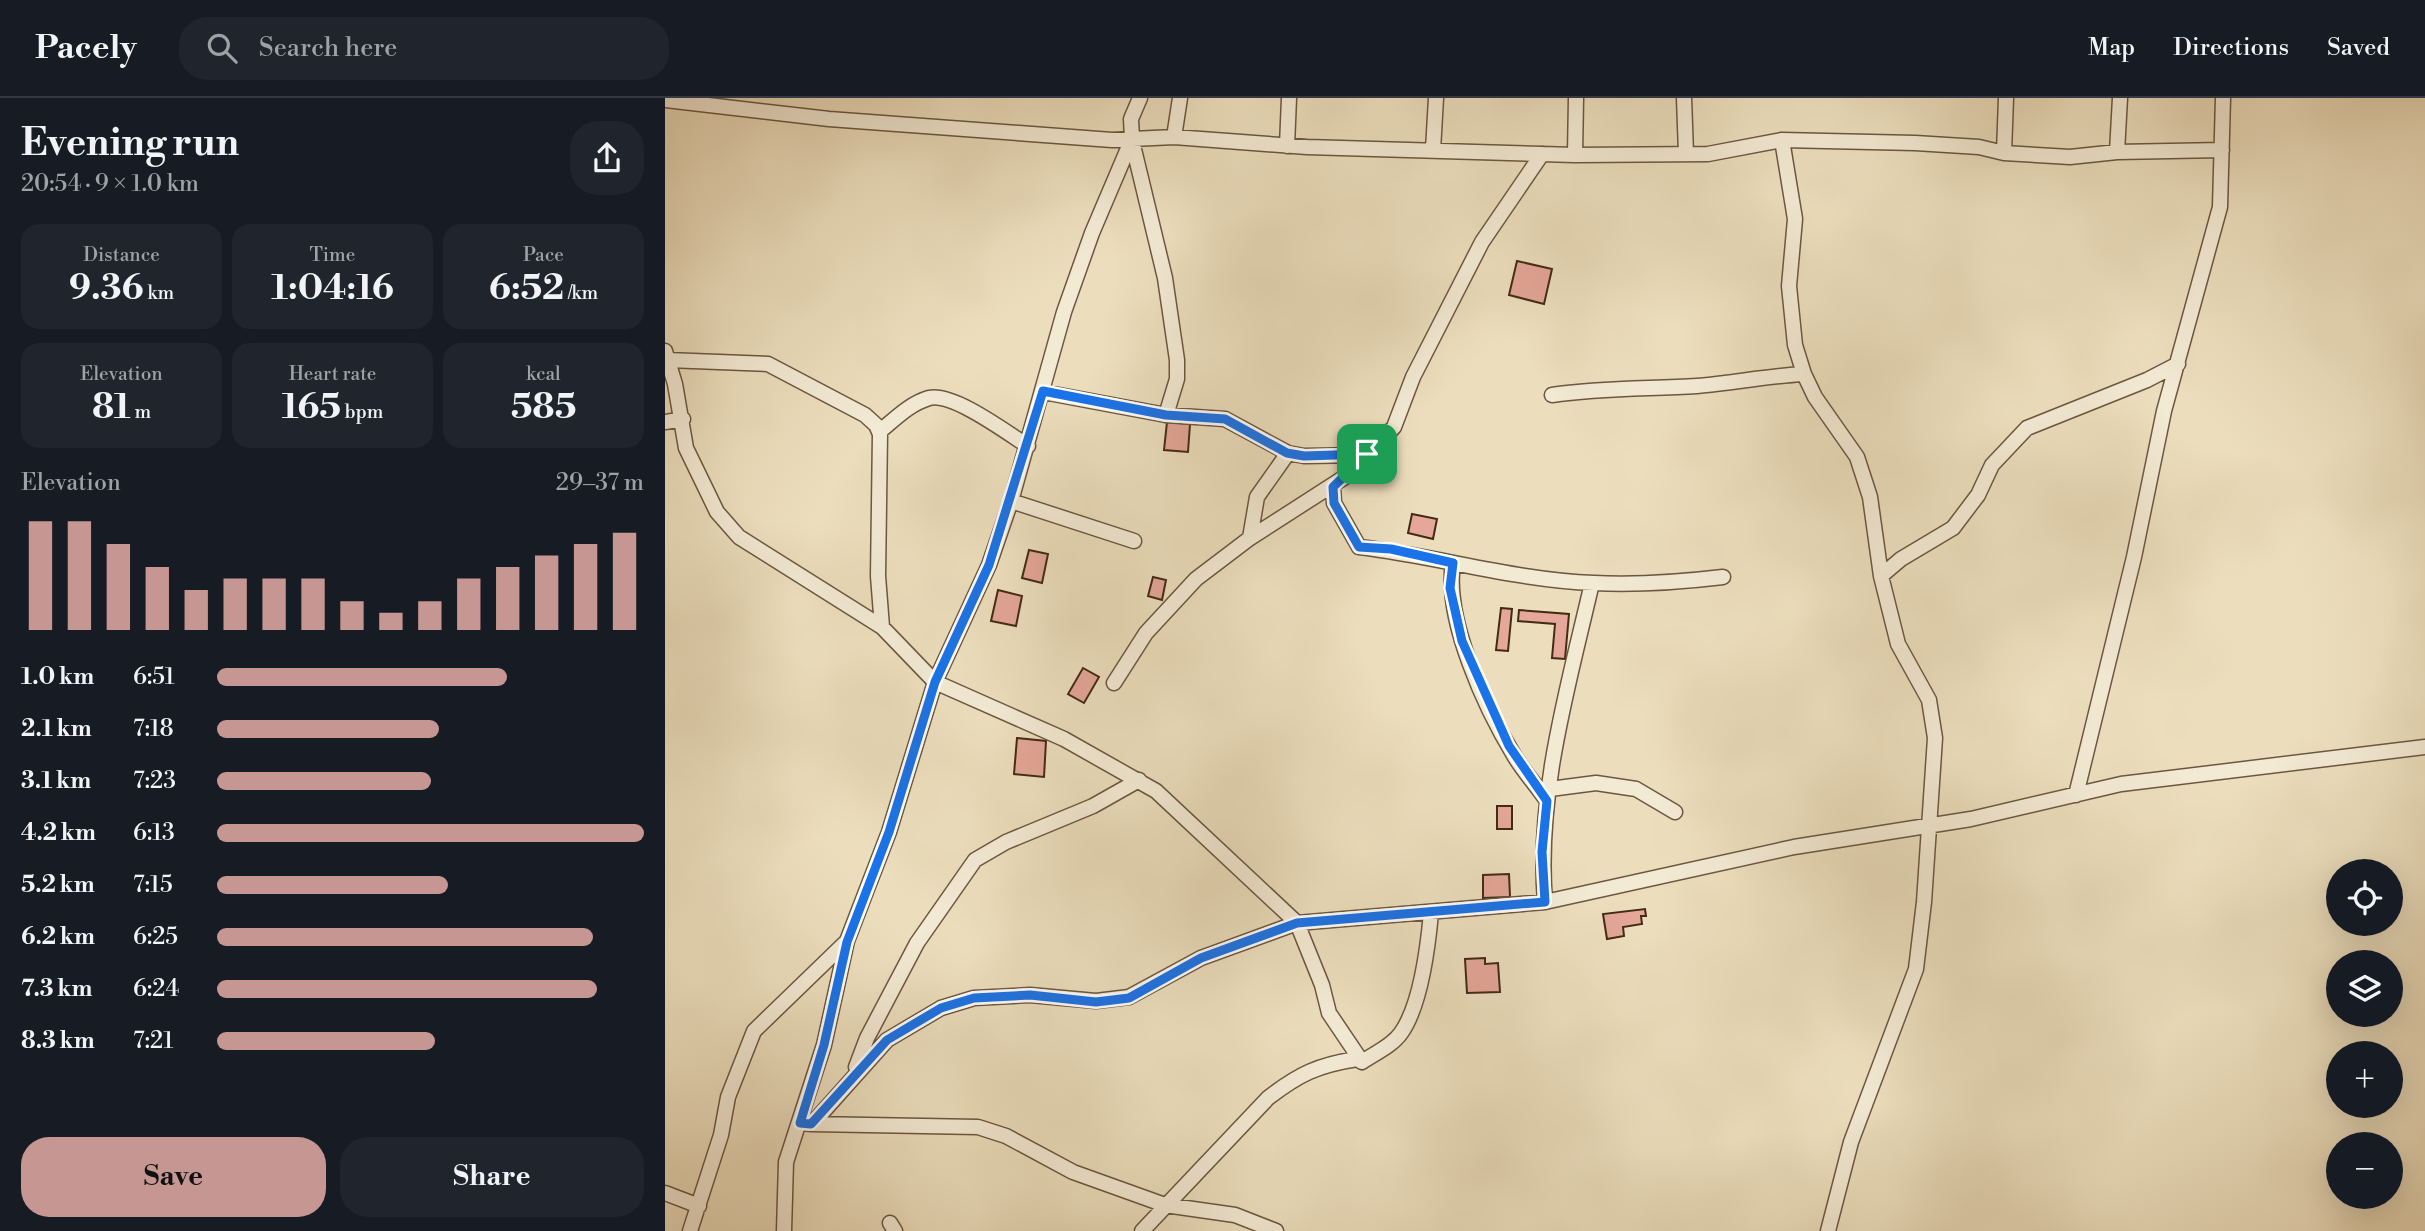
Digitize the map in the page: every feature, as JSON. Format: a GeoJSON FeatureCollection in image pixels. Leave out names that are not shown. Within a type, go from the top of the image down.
{"type":"FeatureCollection","features":[{"type":"Feature","properties":{"kind":"street"},"geometry":{"type":"LineString","coordinates":[[1140,98],[1131,119],[1132,139],[1165,278],[1177,360],[1177,379],[1166,415]]}},
{"type":"Feature","properties":{"kind":"street"},"geometry":{"type":"LineString","coordinates":[[1174,137],[1180,98]]}},
{"type":"Feature","properties":{"kind":"street"},"geometry":{"type":"LineString","coordinates":[[1287,146],[1289,98]]}},
{"type":"Feature","properties":{"kind":"street"},"geometry":{"type":"LineString","coordinates":[[1433,150],[1436,98]]}},
{"type":"Feature","properties":{"kind":"street"},"geometry":{"type":"LineString","coordinates":[[1575,155],[1576,98]]}},
{"type":"Feature","properties":{"kind":"street"},"geometry":{"type":"LineString","coordinates":[[1684,98],[1686,154]]}},
{"type":"Feature","properties":{"kind":"street"},"geometry":{"type":"LineString","coordinates":[[2004,153],[2006,98]]}},
{"type":"Feature","properties":{"kind":"street"},"geometry":{"type":"LineString","coordinates":[[2117,152],[2120,98]]}},
{"type":"Feature","properties":{"kind":"street"},"geometry":{"type":"LineString","coordinates":[[2076,795],[2134,557],[2159,430],[2220,207],[2223,98]]}},
{"type":"Feature","properties":{"kind":"street"},"geometry":{"type":"LineString","coordinates":[[665,100],[829,119],[1112,141],[1174,137],[1287,146],[1575,155],[1731,151],[1782,140],[1954,145],[2004,153],[2070,157],[2117,152],[2222,150]]}},
{"type":"Feature","properties":{"kind":"street"},"geometry":{"type":"LineString","coordinates":[[784,1231],[786,1162],[806,1124],[847,942],[889,832],[935,682],[989,565],[1028,446],[1080,265],[1132,139]]}},
{"type":"Feature","properties":{"kind":"street"},"geometry":{"type":"LineString","coordinates":[[1782,140],[1795,219],[1789,286],[1795,345],[1815,397],[1857,457],[1870,497],[1881,576],[1898,644],[1929,700],[1933,718],[1934,768],[1922,929],[1916,969],[1851,1142],[1828,1231]]}},
{"type":"Feature","properties":{"kind":"street"},"geometry":{"type":"LineString","coordinates":[[1114,683],[1162,614],[1196,579],[1250,538],[1333,487],[1394,427],[1413,377],[1482,242],[1542,154]]}},
{"type":"Feature","properties":{"kind":"street"},"geometry":{"type":"LineString","coordinates":[[882,627],[879,576],[879,432],[872,421],[859,411],[768,364],[666,356],[683,419],[686,447],[717,512],[739,537],[882,627],[935,682],[1064,739],[1139,780],[1211,840],[1297,923],[1322,985],[1329,1013],[1363,1062]]}},
{"type":"Feature","properties":{"kind":"street"},"geometry":{"type":"LineString","coordinates":[[1881,576],[1901,559],[1952,528],[1978,495],[1992,465],[2027,428],[2147,380],[2178,364]]}},
{"type":"Feature","properties":{"kind":"street"},"geometry":{"type":"LineString","coordinates":[[1552,395],[1609,388],[1721,384],[1767,375],[1804,374]]}},
{"type":"Feature","properties":{"kind":"street"},"geometry":{"type":"LineString","coordinates":[[1043,391],[1166,415],[1225,419],[1287,453],[1304,456],[1367,454]]}},
{"type":"Feature","properties":{"kind":"street"},"geometry":{"type":"LineString","coordinates":[[879,432],[910,406],[933,397],[953,402],[1028,446]]}},
{"type":"Feature","properties":{"kind":"street"},"geometry":{"type":"LineString","coordinates":[[665,422],[683,419]]}},
{"type":"Feature","properties":{"kind":"street"},"geometry":{"type":"LineString","coordinates":[[1250,538],[1257,497],[1287,453]]}},
{"type":"Feature","properties":{"kind":"street"},"geometry":{"type":"LineString","coordinates":[[1333,487],[1334,503],[1359,547],[1391,549],[1453,563],[1592,583],[1723,577]]}},
{"type":"Feature","properties":{"kind":"street"},"geometry":{"type":"LineString","coordinates":[[1011,501],[1134,541]]}},
{"type":"Feature","properties":{"kind":"street"},"geometry":{"type":"LineString","coordinates":[[1453,563],[1450,588],[1467,652],[1509,746],[1548,795]]}},
{"type":"Feature","properties":{"kind":"street"},"geometry":{"type":"LineString","coordinates":[[1545,902],[1542,852],[1548,795],[1564,702],[1592,583]]}},
{"type":"Feature","properties":{"kind":"street"},"geometry":{"type":"LineString","coordinates":[[806,1124],[887,1040],[941,1008],[1000,994],[1057,996],[1096,1002],[1129,998],[1201,958],[1297,923],[1545,902],[1794,847],[1971,819],[2162,777],[2425,747]]}},
{"type":"Feature","properties":{"kind":"street"},"geometry":{"type":"LineString","coordinates":[[852,1077],[867,1038],[916,943],[975,860],[1006,842],[1093,806],[1139,780]]}},
{"type":"Feature","properties":{"kind":"street"},"geometry":{"type":"LineString","coordinates":[[1548,795],[1596,783],[1636,789],[1675,812]]}},
{"type":"Feature","properties":{"kind":"street"},"geometry":{"type":"LineString","coordinates":[[1363,1062],[1392,1043],[1409,1019],[1425,955],[1431,913]]}},
{"type":"Feature","properties":{"kind":"street"},"geometry":{"type":"LineString","coordinates":[[690,1231],[728,1097],[754,1031],[847,942]]}},
{"type":"Feature","properties":{"kind":"street"},"geometry":{"type":"LineString","coordinates":[[1142,1231],[1268,1098],[1286,1084],[1317,1067],[1357,1059],[1363,1062]]}},
{"type":"Feature","properties":{"kind":"street"},"geometry":{"type":"LineString","coordinates":[[806,1124],[978,1127],[1006,1136],[1073,1172],[1165,1205],[1235,1215],[1276,1231]]}},
{"type":"Feature","properties":{"kind":"street"},"geometry":{"type":"LineString","coordinates":[[665,1194],[699,1206]]}},
{"type":"Feature","properties":{"kind":"building"},"geometry":{"type":"Polygon","coordinates":[[[1517,261],[1552,269],[1544,304],[1509,295],[1517,261]]]}},
{"type":"Feature","properties":{"kind":"building"},"geometry":{"type":"Polygon","coordinates":[[[1167,422],[1190,424],[1188,452],[1164,450],[1167,422]]]}},
{"type":"Feature","properties":{"kind":"building"},"geometry":{"type":"Polygon","coordinates":[[[1412,514],[1437,519],[1433,539],[1408,533],[1412,514]]]}},
{"type":"Feature","properties":{"kind":"building"},"geometry":{"type":"Polygon","coordinates":[[[1029,550],[1048,554],[1042,583],[1022,578],[1029,550]]]}},
{"type":"Feature","properties":{"kind":"building"},"geometry":{"type":"Polygon","coordinates":[[[1153,577],[1166,580],[1162,600],[1148,596],[1153,577]]]}},
{"type":"Feature","properties":{"kind":"building"},"geometry":{"type":"Polygon","coordinates":[[[998,590],[1022,596],[1016,626],[991,621],[998,590]]]}},
{"type":"Feature","properties":{"kind":"building"},"geometry":{"type":"Polygon","coordinates":[[[1501,608],[1512,609],[1508,651],[1496,650],[1501,608]]]}},
{"type":"Feature","properties":{"kind":"building"},"geometry":{"type":"Polygon","coordinates":[[[1519,610],[1569,614],[1565,659],[1552,658],[1555,624],[1518,621],[1519,610]]]}},
{"type":"Feature","properties":{"kind":"building"},"geometry":{"type":"Polygon","coordinates":[[[1083,668],[1099,677],[1084,703],[1068,694],[1083,668]]]}},
{"type":"Feature","properties":{"kind":"building"},"geometry":{"type":"Polygon","coordinates":[[[1017,738],[1046,741],[1044,777],[1014,774],[1017,738]]]}},
{"type":"Feature","properties":{"kind":"building"},"geometry":{"type":"Polygon","coordinates":[[[1497,806],[1512,806],[1512,829],[1497,829],[1497,806]]]}},
{"type":"Feature","properties":{"kind":"building"},"geometry":{"type":"Polygon","coordinates":[[[1509,874],[1510,897],[1483,898],[1483,875],[1509,874]]]}},
{"type":"Feature","properties":{"kind":"building"},"geometry":{"type":"Polygon","coordinates":[[[1645,909],[1646,916],[1641,916],[1642,924],[1623,927],[1624,936],[1607,939],[1603,914],[1645,909]]]}},
{"type":"Feature","properties":{"kind":"building"},"geometry":{"type":"Polygon","coordinates":[[[1485,958],[1485,964],[1498,963],[1500,992],[1467,993],[1465,959],[1485,958]]]}},
{"type":"Feature","properties":{"kind":"route"},"geometry":{"type":"LineString","coordinates":[[1043,391],[1166,415],[1225,419],[1287,453],[1304,456],[1367,454],[1361,463],[1333,487],[1334,503],[1359,547],[1391,549],[1453,563],[1450,588],[1462,641],[1516,760],[1547,801],[1542,852],[1545,902],[1297,923],[1201,958],[1129,998],[1096,1002],[1057,996],[1000,994],[974,998],[941,1008],[887,1040],[811,1124],[800,1123],[824,1045],[847,942],[889,832],[935,682],[989,565],[1043,391]]}}]}
